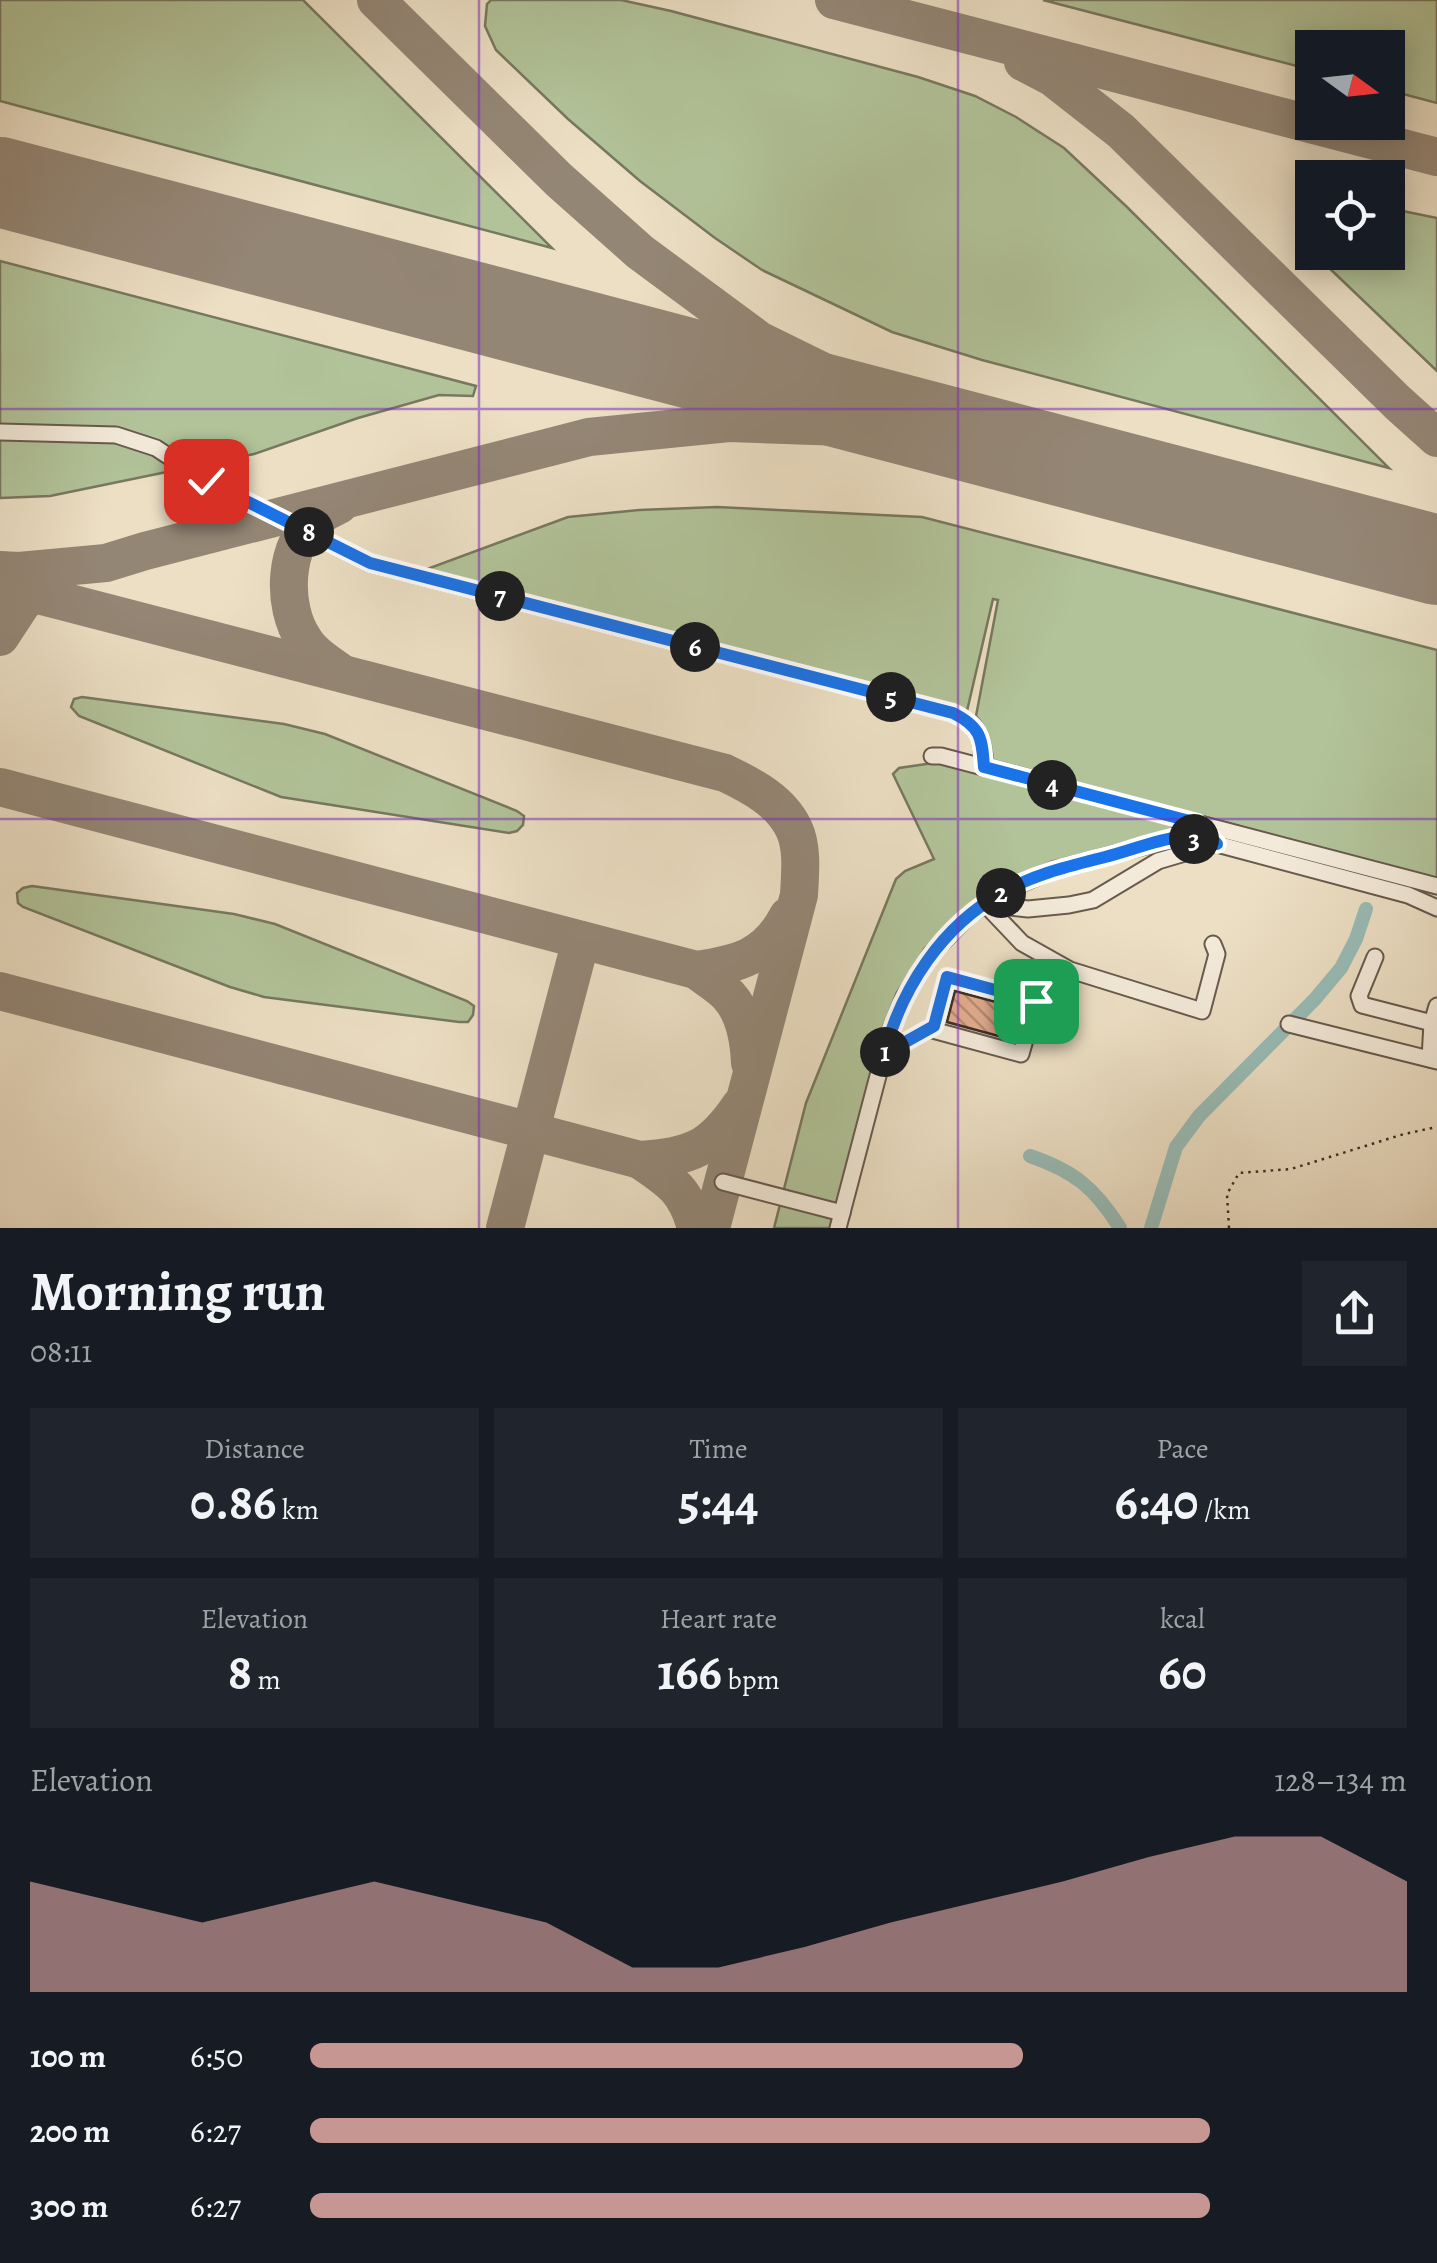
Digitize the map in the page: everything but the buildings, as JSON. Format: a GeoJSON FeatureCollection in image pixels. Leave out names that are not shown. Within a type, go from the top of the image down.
{"type":"FeatureCollection","features":[{"type":"Feature","properties":{"kind":"lane"},"geometry":{"type":"LineString","coordinates":[[0,432],[133,440],[156,448],[206,481],[370,563],[953,713],[976,728],[982,742],[984,767]]}},
{"type":"Feature","properties":{"kind":"lane"},"geometry":{"type":"LineString","coordinates":[[932,756],[1437,886]]}},
{"type":"Feature","properties":{"kind":"lane"},"geometry":{"type":"LineString","coordinates":[[1197,823],[1217,844]]}},
{"type":"Feature","properties":{"kind":"lane"},"geometry":{"type":"LineString","coordinates":[[723,1182],[840,1221],[890,1034],[904,997],[930,954],[968,914],[1005,891],[1053,870],[1180,837],[1408,895],[1437,908]]}},
{"type":"Feature","properties":{"kind":"lane"},"geometry":{"type":"LineString","coordinates":[[985,904],[1028,909],[1094,900],[1158,861],[1217,844]]}},
{"type":"Feature","properties":{"kind":"lane"},"geometry":{"type":"LineString","coordinates":[[985,904],[1022,943],[1070,970],[1202,1011],[1216,954],[1213,944]]}},
{"type":"Feature","properties":{"kind":"lane"},"geometry":{"type":"LineString","coordinates":[[1375,958],[1360,996],[1362,1005],[1432,1024]]}},
{"type":"Feature","properties":{"kind":"lane"},"geometry":{"type":"LineString","coordinates":[[884,1054],[934,1026],[947,977],[1036,1001],[1021,1054],[929,1029]]}},
{"type":"Feature","properties":{"kind":"lane"},"geometry":{"type":"LineString","coordinates":[[1289,1024],[1434,1060],[1432,1024],[1437,1006]]}},
{"type":"Feature","properties":{"kind":"path"},"geometry":{"type":"LineString","coordinates":[[1229,1228],[1227,1194],[1239,1173],[1291,1168],[1437,1127]]}},
{"type":"Feature","properties":{"kind":"green space"},"geometry":{"type":"Polygon","coordinates":[[[0,0],[303,0],[552,248],[0,101],[0,0]]]}},
{"type":"Feature","properties":{"kind":"green space"},"geometry":{"type":"Polygon","coordinates":[[[491,0],[621,0],[671,11],[918,77],[975,96],[1016,117],[1064,148],[1127,207],[1389,468],[982,360],[892,332],[762,270],[640,181],[496,50],[485,26],[491,0]]]}},
{"type":"Feature","properties":{"kind":"green space"},"geometry":{"type":"Polygon","coordinates":[[[1043,0],[1437,0],[1437,103],[1405,95],[1405,30],[1295,30],[1295,66],[1043,0]]]}},
{"type":"Feature","properties":{"kind":"green space"},"geometry":{"type":"Polygon","coordinates":[[[1405,211],[1437,218],[1437,371],[1331,270],[1405,270],[1405,211]]]}},
{"type":"Feature","properties":{"kind":"green space"},"geometry":{"type":"Polygon","coordinates":[[[0,261],[476,386],[473,396],[439,395],[254,454],[50,496],[0,498],[0,261]]]}},
{"type":"Feature","properties":{"kind":"green space"},"geometry":{"type":"Polygon","coordinates":[[[717,507],[922,517],[1437,650],[1437,879],[993,760],[989,736],[976,716],[998,600],[993,599],[967,711],[427,569],[568,517],[717,507]]]}},
{"type":"Feature","properties":{"kind":"green space"},"geometry":{"type":"Polygon","coordinates":[[[74,699],[284,724],[325,734],[517,811],[524,816],[523,825],[509,833],[281,797],[79,716],[71,707],[74,699]]]}},
{"type":"Feature","properties":{"kind":"green space"},"geometry":{"type":"Polygon","coordinates":[[[940,762],[1169,823],[1180,837],[1053,870],[968,915],[901,994],[838,1228],[774,1228],[806,1103],[896,879],[934,859],[893,774],[899,768],[940,762]]]}},
{"type":"Feature","properties":{"kind":"green space"},"geometry":{"type":"Polygon","coordinates":[[[32,886],[234,914],[275,924],[467,1001],[474,1006],[473,1015],[468,1022],[459,1022],[264,997],[23,907],[18,903],[17,893],[32,886]]]}},
{"type":"Feature","properties":{"kind":"waterway"},"geometry":{"type":"LineString","coordinates":[[1151,1228],[1176,1147],[1199,1116],[1341,968],[1366,909]]}},
{"type":"Feature","properties":{"kind":"waterway"},"geometry":{"type":"LineString","coordinates":[[1030,1156],[1082,1183],[1102,1202],[1120,1228]]}},
{"type":"Feature","properties":{"kind":"taxiway"},"geometry":{"type":"LineString","coordinates":[[376,0],[559,180],[640,252],[759,340],[881,400],[951,423]]}},
{"type":"Feature","properties":{"kind":"taxiway"},"geometry":{"type":"LineString","coordinates":[[834,0],[1437,157]]}},
{"type":"Feature","properties":{"kind":"taxiway"},"geometry":{"type":"LineString","coordinates":[[1023,62],[1052,77],[1121,131],[1437,438]]}},
{"type":"Feature","properties":{"kind":"taxiway"},"geometry":{"type":"LineString","coordinates":[[0,570],[106,563],[589,437],[729,423],[872,428],[1072,463]]}},
{"type":"Feature","properties":{"kind":"taxiway"},"geometry":{"type":"LineString","coordinates":[[339,505],[306,528],[292,558],[289,576],[292,610],[304,640],[339,671]]}},
{"type":"Feature","properties":{"kind":"taxiway"},"geometry":{"type":"LineString","coordinates":[[0,637],[23,602],[52,581]]}},
{"type":"Feature","properties":{"kind":"taxiway"},"geometry":{"type":"LineString","coordinates":[[0,585],[725,773],[774,802],[797,836],[799,895],[711,1228]]}},
{"type":"Feature","properties":{"kind":"taxiway"},"geometry":{"type":"LineString","coordinates":[[0,787],[696,970],[725,992],[738,1010],[747,1036],[750,1063]]}},
{"type":"Feature","properties":{"kind":"taxiway"},"geometry":{"type":"LineString","coordinates":[[696,970],[725,965],[761,950],[788,916]]}},
{"type":"Feature","properties":{"kind":"taxiway"},"geometry":{"type":"LineString","coordinates":[[505,1228],[581,940]]}},
{"type":"Feature","properties":{"kind":"taxiway"},"geometry":{"type":"LineString","coordinates":[[0,991],[640,1160],[698,1148],[719,1132],[740,1106]]}},
{"type":"Feature","properties":{"kind":"taxiway"},"geometry":{"type":"LineString","coordinates":[[640,1160],[676,1188],[696,1228]]}},
{"type":"Feature","properties":{"kind":"runway"},"geometry":{"type":"LineString","coordinates":[[0,182],[1437,560]]}},
{"type":"Feature","properties":{"kind":"route"},"geometry":{"type":"LineString","coordinates":[[206,481],[370,563],[953,713],[976,728],[982,742],[984,767],[1197,823],[1217,844],[1180,837],[1053,870],[1005,891],[968,914],[930,954],[904,997],[884,1054],[934,1026],[947,977],[1036,1001]]}}]}
